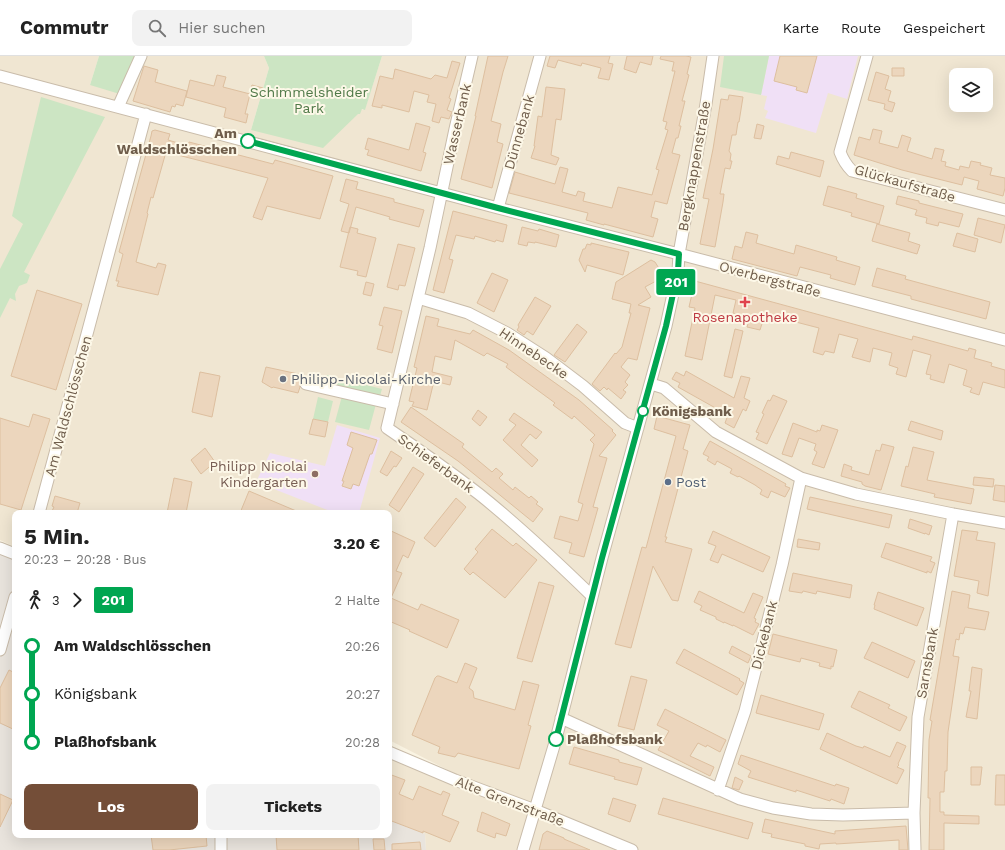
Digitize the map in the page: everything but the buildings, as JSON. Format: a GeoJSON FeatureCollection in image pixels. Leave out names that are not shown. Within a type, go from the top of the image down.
{"type":"FeatureCollection","features":[{"type":"Feature","properties":{"kind":"street"},"geometry":{"type":"LineString","coordinates":[[118,107],[141,56]]}},
{"type":"Feature","properties":{"kind":"street","name":"Wasserbank"},"geometry":{"type":"LineString","coordinates":[[442,192],[472,56]]}},
{"type":"Feature","properties":{"kind":"street","name":"Dünnebank"},"geometry":{"type":"LineString","coordinates":[[498,208],[540,56]]}},
{"type":"Feature","properties":{"kind":"street","name":"Bergknappenstraße"},"geometry":{"type":"LineString","coordinates":[[523,850],[561,718],[592,596],[666,326],[678,271],[679,254],[706,104],[713,56]]}},
{"type":"Feature","properties":{"kind":"street","name":"Glückaufstraße"},"geometry":{"type":"LineString","coordinates":[[867,56],[840,152],[847,166],[852,171],[1005,210]]}},
{"type":"Feature","properties":{"kind":"street","name":"Overbergstraße"},"geometry":{"type":"LineString","coordinates":[[0,76],[1005,340]]}},
{"type":"Feature","properties":{"kind":"street","name":"Am Waldschlösschen"},"geometry":{"type":"LineString","coordinates":[[40,510],[146,114]]}},
{"type":"Feature","properties":{"kind":"street","name":"Schieferbank"},"geometry":{"type":"LineString","coordinates":[[442,192],[387,428],[438,462],[480,495],[532,539],[592,596]]}},
{"type":"Feature","properties":{"kind":"street","name":"Hinnebecke"},"geometry":{"type":"LineString","coordinates":[[418,298],[468,313],[507,333],[546,358],[583,386],[625,423],[638,428]]}},
{"type":"Feature","properties":{"kind":"street"},"geometry":{"type":"LineString","coordinates":[[306,384],[393,404]]}},
{"type":"Feature","properties":{"kind":"street"},"geometry":{"type":"LineString","coordinates":[[650,384],[664,388],[716,432],[802,478],[856,494],[1005,523]]}},
{"type":"Feature","properties":{"kind":"street","name":"Dickebank"},"geometry":{"type":"LineString","coordinates":[[718,790],[745,711],[783,561],[802,478]]}},
{"type":"Feature","properties":{"kind":"street","name":"Sarnsbank"},"geometry":{"type":"LineString","coordinates":[[914,813],[918,717],[953,514]]}},
{"type":"Feature","properties":{"kind":"street"},"geometry":{"type":"LineString","coordinates":[[0,548],[12,553]]}},
{"type":"Feature","properties":{"kind":"street"},"geometry":{"type":"LineString","coordinates":[[0,650],[12,608]]}},
{"type":"Feature","properties":{"kind":"street"},"geometry":{"type":"LineString","coordinates":[[561,718],[718,790],[740,799],[773,808],[811,814],[843,816],[914,813],[915,850]]}},
{"type":"Feature","properties":{"kind":"street","name":"Alte Grenzstraße"},"geometry":{"type":"LineString","coordinates":[[392,753],[455,780],[535,810],[632,850]]}},
{"type":"Feature","properties":{"kind":"street"},"geometry":{"type":"LineString","coordinates":[[221,838],[221,850]]}},
{"type":"Feature","properties":{"kind":"shaded area"},"geometry":{"type":"Polygon","coordinates":[[[0,56],[99,56],[90,85],[140,56],[264,56],[269,68],[251,130],[365,109],[382,56],[1005,56],[1005,850],[426,850],[425,834],[392,821],[392,749],[464,785],[530,812],[392,742],[392,510],[12,510],[12,546],[0,540],[0,56]]]}},
{"type":"Feature","properties":{"kind":"shaded area"},"geometry":{"type":"Polygon","coordinates":[[[769,56],[858,56],[847,99],[828,93],[816,133],[765,118],[768,111],[764,109],[767,96],[761,95],[769,56]]]}},
{"type":"Feature","properties":{"kind":"shaded area","name":"Philipp Nicolai Kindergarten"},"geometry":{"type":"Polygon","coordinates":[[[337,425],[380,438],[360,510],[327,510],[256,482],[270,453],[325,466],[337,425]]]}},
{"type":"Feature","properties":{"kind":"shaded area"},"geometry":{"type":"Polygon","coordinates":[[[0,551],[12,555],[12,838],[392,838],[392,821],[425,834],[426,850],[0,850],[0,551]]]}},
{"type":"Feature","properties":{"kind":"green space"},"geometry":{"type":"Polygon","coordinates":[[[99,56],[140,56],[123,95],[90,85],[99,56]]]}},
{"type":"Feature","properties":{"kind":"green space","name":"Schimmelsheider Park"},"geometry":{"type":"Polygon","coordinates":[[[264,56],[382,56],[365,110],[362,109],[360,114],[358,114],[323,148],[251,130],[269,68],[264,56]]]}},
{"type":"Feature","properties":{"kind":"green space"},"geometry":{"type":"Polygon","coordinates":[[[724,56],[769,56],[761,95],[720,87],[724,56]]]}},
{"type":"Feature","properties":{"kind":"green space"},"geometry":{"type":"Polygon","coordinates":[[[41,97],[105,117],[24,272],[30,275],[27,283],[19,286],[15,294],[16,301],[10,298],[0,318],[0,269],[23,224],[12,216],[41,97]]]}},
{"type":"Feature","properties":{"kind":"green space"},"geometry":{"type":"Polygon","coordinates":[[[327,375],[382,389],[379,399],[324,384],[327,375]]]}},
{"type":"Feature","properties":{"kind":"green space"},"geometry":{"type":"Polygon","coordinates":[[[342,396],[376,404],[369,430],[335,422],[342,396]]]}},
{"type":"Feature","properties":{"kind":"green space"},"geometry":{"type":"Polygon","coordinates":[[[318,397],[333,401],[328,422],[313,419],[318,397]]]}},
{"type":"Feature","properties":{"kind":"bus line","name":"201"},"geometry":{"type":"LineString","coordinates":[[248,141],[498,208],[679,254],[678,271],[666,326],[602,558],[556,739]]}},
{"type":"Feature","properties":{"kind":"place","name":"Am Waldschlösschen"},"geometry":{"type":"Point","coordinates":[248,141]}},
{"type":"Feature","properties":{"kind":"place","name":"Rosenapotheke"},"geometry":{"type":"Point","coordinates":[745,302]}},
{"type":"Feature","properties":{"kind":"place","name":"Philipp-Nicolai-Kirche"},"geometry":{"type":"Point","coordinates":[283,379]}},
{"type":"Feature","properties":{"kind":"place","name":"Königsbank"},"geometry":{"type":"Point","coordinates":[643,411]}},
{"type":"Feature","properties":{"kind":"place","name":"Philipp Nicolai Kindergarten"},"geometry":{"type":"Point","coordinates":[315,474]}},
{"type":"Feature","properties":{"kind":"place","name":"Post"},"geometry":{"type":"Point","coordinates":[668,482]}},
{"type":"Feature","properties":{"kind":"place","name":"Plaßhofsbank"},"geometry":{"type":"Point","coordinates":[556,739]}}]}
